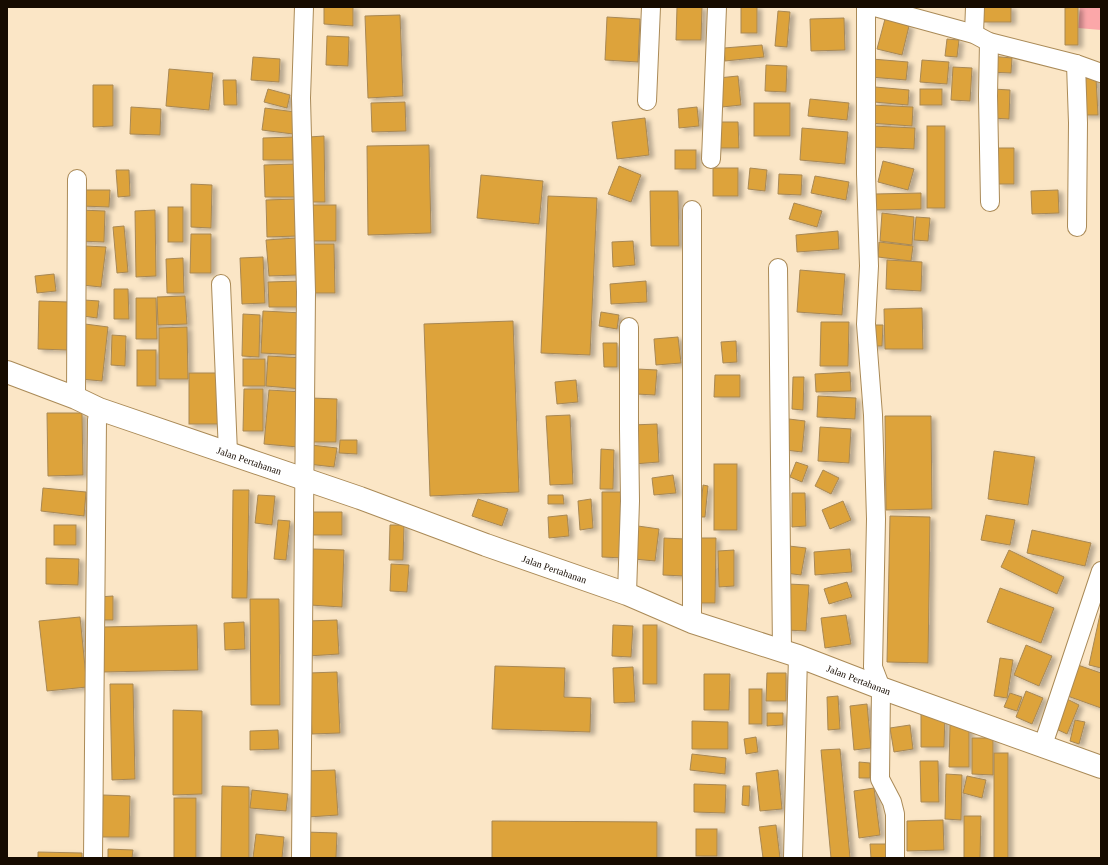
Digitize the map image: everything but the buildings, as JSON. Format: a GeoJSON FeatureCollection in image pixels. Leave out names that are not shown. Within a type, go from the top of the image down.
{"type":"FeatureCollection","features":[{"type":"Feature","properties":{"kind":"main road","name":"Jalan Pertahanan"},"geometry":{"type":"LineString","coordinates":[[7,372],[76,398],[99,409],[360,498],[486,545],[627,594],[692,622],[790,654],[1101,767]]}},
{"type":"Feature","properties":{"kind":"street"},"geometry":{"type":"LineString","coordinates":[[300,858],[306,292],[301,98],[304,7]]}},
{"type":"Feature","properties":{"kind":"street"},"geometry":{"type":"LineString","coordinates":[[647,101],[651,7]]}},
{"type":"Feature","properties":{"kind":"street"},"geometry":{"type":"LineString","coordinates":[[711,159],[718,7]]}},
{"type":"Feature","properties":{"kind":"street"},"geometry":{"type":"LineString","coordinates":[[866,7],[866,174],[868,266],[866,324],[873,415],[876,519],[873,668],[881,688],[880,779],[892,802],[895,814],[895,858]]}},
{"type":"Feature","properties":{"kind":"street"},"geometry":{"type":"LineString","coordinates":[[875,7],[1076,64],[1101,73]]}},
{"type":"Feature","properties":{"kind":"street"},"geometry":{"type":"LineString","coordinates":[[975,7],[981,38],[988,96],[990,202]]}},
{"type":"Feature","properties":{"kind":"street"},"geometry":{"type":"LineString","coordinates":[[1076,64],[1078,123],[1077,227]]}},
{"type":"Feature","properties":{"kind":"street"},"geometry":{"type":"LineString","coordinates":[[76,398],[77,179]]}},
{"type":"Feature","properties":{"kind":"street"},"geometry":{"type":"LineString","coordinates":[[692,210],[692,622]]}},
{"type":"Feature","properties":{"kind":"street"},"geometry":{"type":"LineString","coordinates":[[778,268],[790,654],[793,858]]}},
{"type":"Feature","properties":{"kind":"street"},"geometry":{"type":"LineString","coordinates":[[222,284],[228,453]]}},
{"type":"Feature","properties":{"kind":"street"},"geometry":{"type":"LineString","coordinates":[[627,594],[630,501],[629,327]]}},
{"type":"Feature","properties":{"kind":"street"},"geometry":{"type":"LineString","coordinates":[[93,858],[97,420],[99,409]]}},
{"type":"Feature","properties":{"kind":"street"},"geometry":{"type":"LineString","coordinates":[[1043,745],[1101,571]]}},
{"type":"Feature","properties":{"kind":"shaded area"},"geometry":{"type":"Polygon","coordinates":[[[1080,7],[1101,7],[1101,30],[1078,28],[1080,7]]]}}]}
